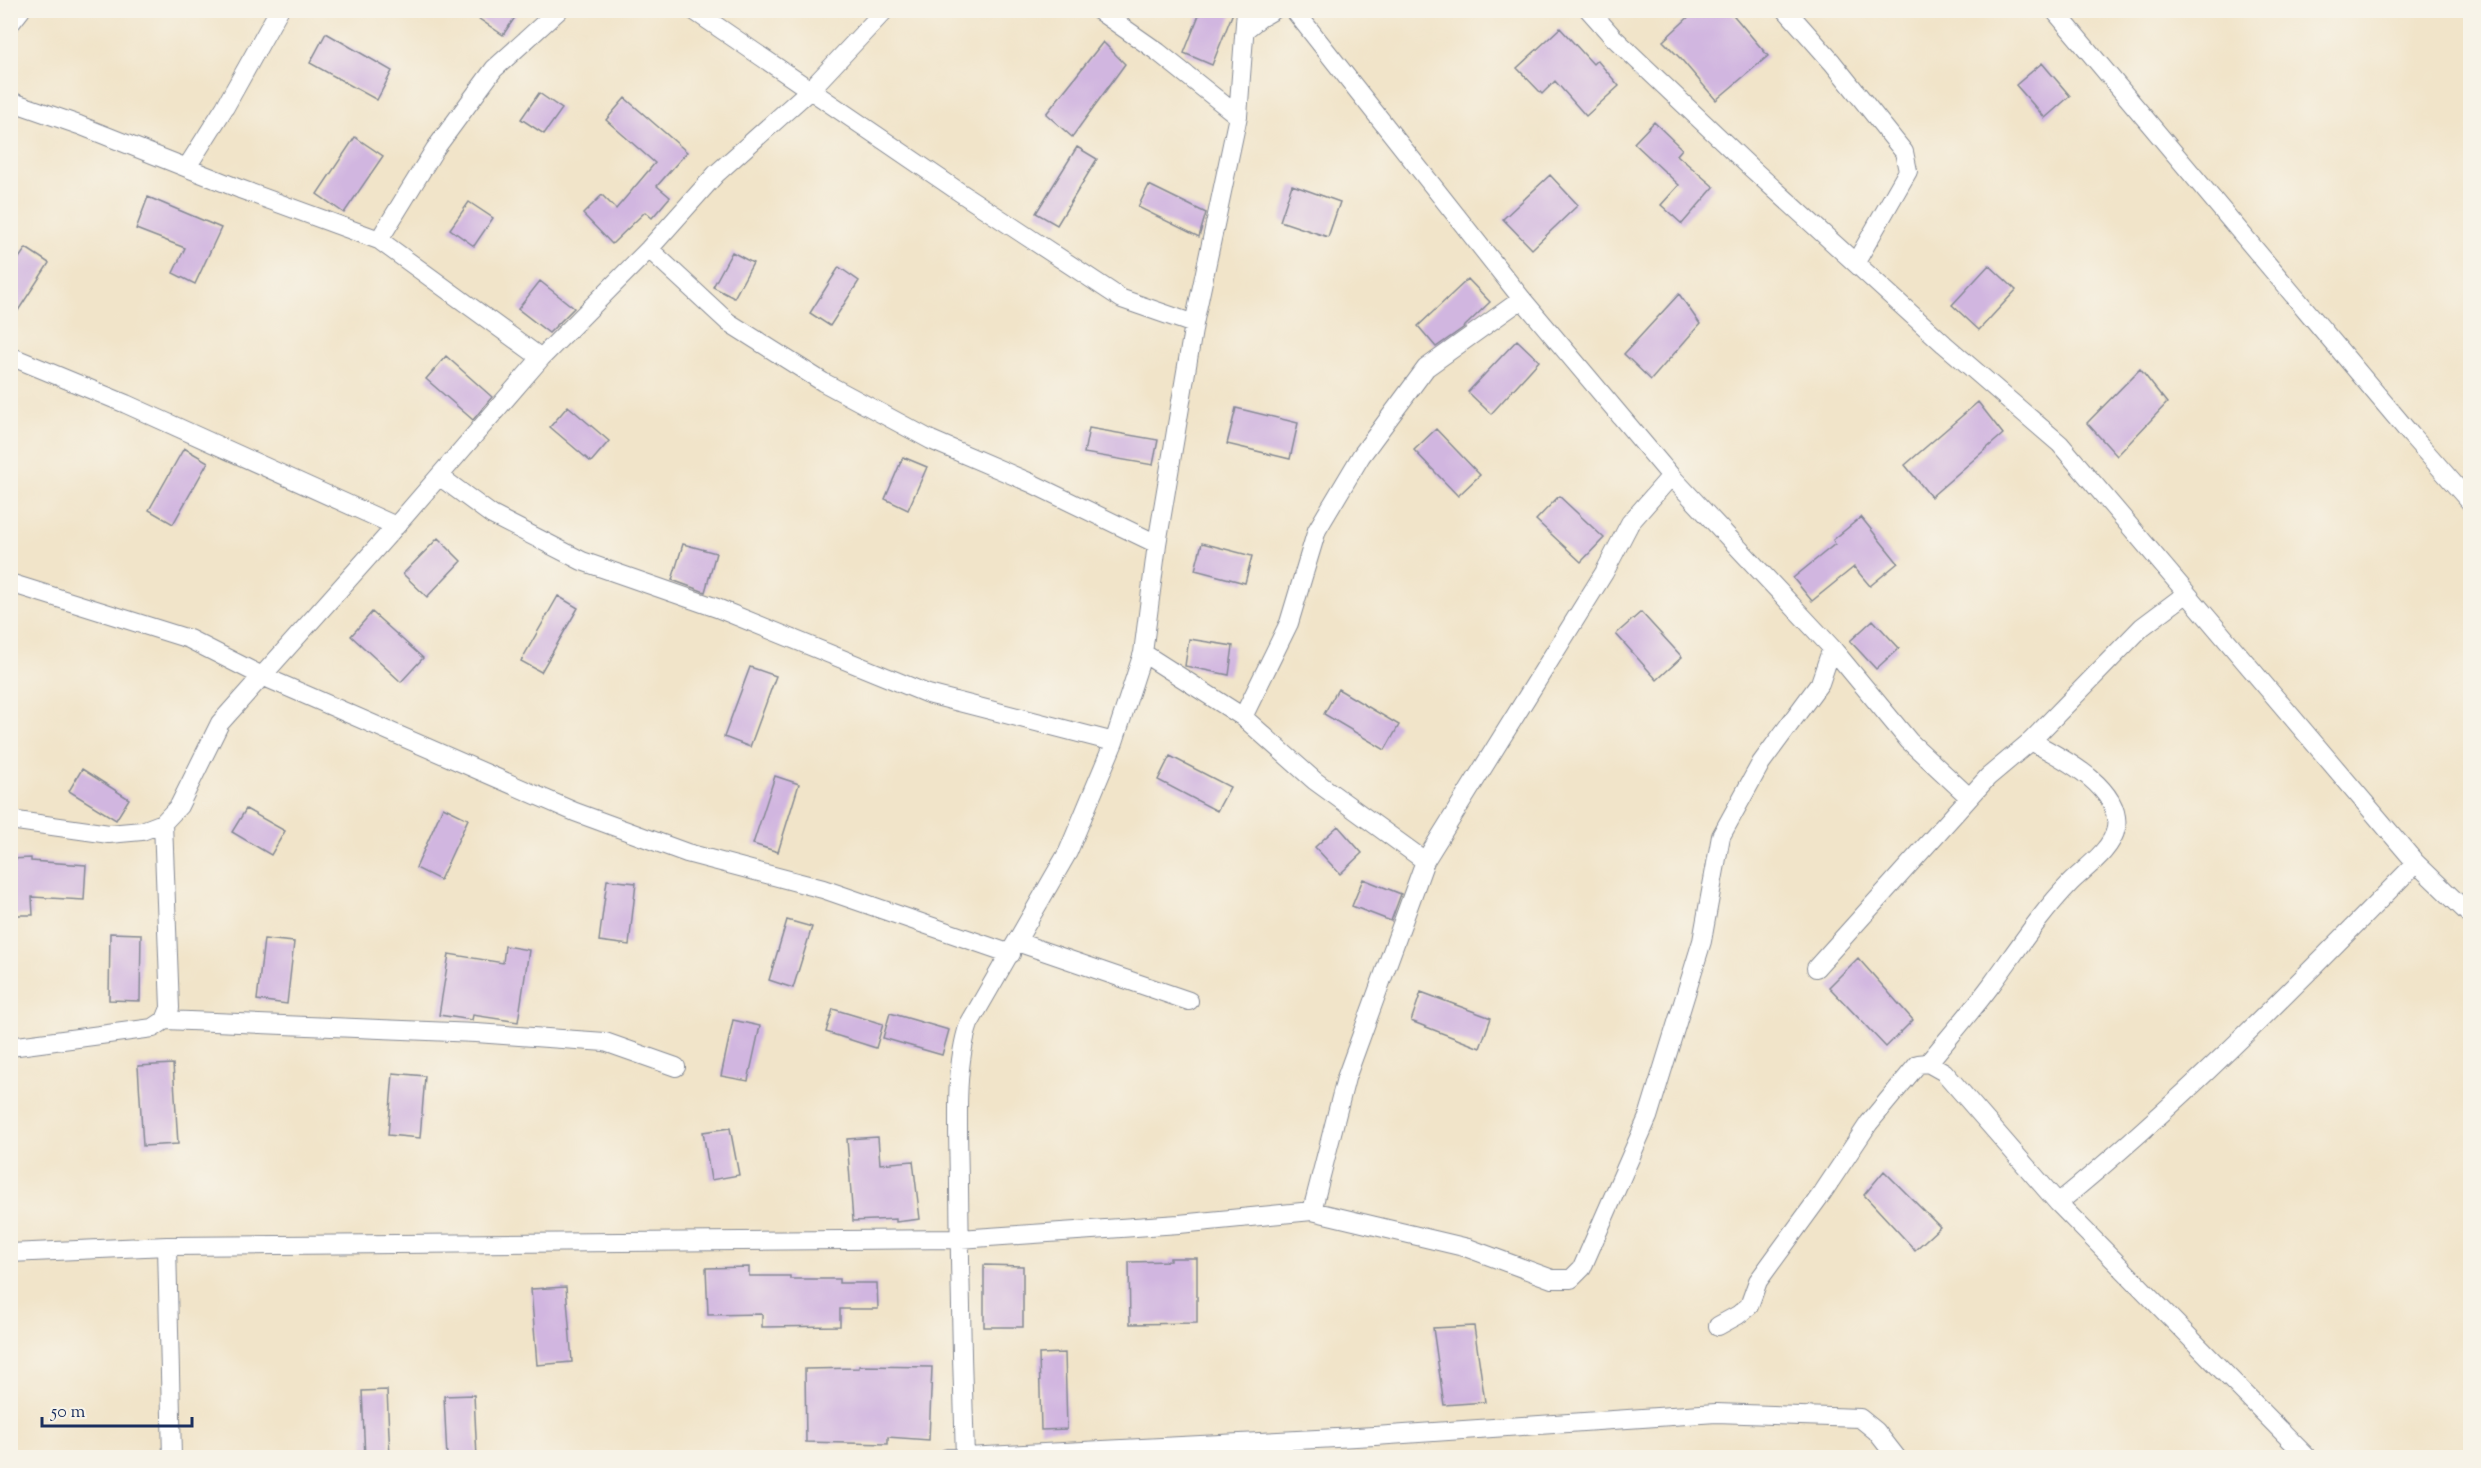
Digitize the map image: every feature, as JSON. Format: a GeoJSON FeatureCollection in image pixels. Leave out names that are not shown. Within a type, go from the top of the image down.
{"type":"FeatureCollection","features":[{"type":"Feature","properties":{"kind":"street"},"geometry":{"type":"LineString","coordinates":[[10,24],[21,10]]}},
{"type":"Feature","properties":{"kind":"street"},"geometry":{"type":"LineString","coordinates":[[187,167],[225,107],[279,10]]}},
{"type":"Feature","properties":{"kind":"street"},"geometry":{"type":"LineString","coordinates":[[379,240],[435,149],[494,69],[559,10]]}},
{"type":"Feature","properties":{"kind":"street"},"geometry":{"type":"LineString","coordinates":[[693,10],[961,193],[1122,299],[1194,324]]}},
{"type":"Feature","properties":{"kind":"street"},"geometry":{"type":"LineString","coordinates":[[10,820],[109,834],[142,831],[163,823],[179,806],[219,723],[396,526],[541,358],[649,249],[716,174],[811,89],[885,10]]}},
{"type":"Feature","properties":{"kind":"street"},"geometry":{"type":"LineString","coordinates":[[1098,10],[1158,52],[1238,116]]}},
{"type":"Feature","properties":{"kind":"street"},"geometry":{"type":"LineString","coordinates":[[965,1457],[958,1116],[963,1043],[969,1024],[1068,852],[1113,742],[1143,653],[1157,544],[1194,324],[1238,116],[1246,10]]}},
{"type":"Feature","properties":{"kind":"street"},"geometry":{"type":"LineString","coordinates":[[1245,30],[1274,10]]}},
{"type":"Feature","properties":{"kind":"street"},"geometry":{"type":"LineString","coordinates":[[1294,10],[1522,299],[1671,476],[1832,648],[1851,674],[1909,741],[1969,797]]}},
{"type":"Feature","properties":{"kind":"street"},"geometry":{"type":"LineString","coordinates":[[1589,10],[1613,37],[1740,158],[1944,344],[2060,444],[2416,863],[2470,915]]}},
{"type":"Feature","properties":{"kind":"street"},"geometry":{"type":"LineString","coordinates":[[1786,10],[1832,62],[1904,152],[1907,161],[1908,171],[1856,262]]}},
{"type":"Feature","properties":{"kind":"street"},"geometry":{"type":"LineString","coordinates":[[2054,10],[2470,502]]}},
{"type":"Feature","properties":{"kind":"street"},"geometry":{"type":"LineString","coordinates":[[10,101],[78,124],[379,240],[541,358]]}},
{"type":"Feature","properties":{"kind":"street"},"geometry":{"type":"LineString","coordinates":[[649,249],[728,322],[823,382],[931,440],[1031,483],[1157,544]]}},
{"type":"Feature","properties":{"kind":"street"},"geometry":{"type":"LineString","coordinates":[[1243,717],[1288,623],[1317,530],[1361,456],[1426,368],[1522,299]]}},
{"type":"Feature","properties":{"kind":"street"},"geometry":{"type":"LineString","coordinates":[[10,356],[136,409],[396,526]]}},
{"type":"Feature","properties":{"kind":"street"},"geometry":{"type":"LineString","coordinates":[[439,476],[492,515],[582,561],[717,608],[928,694],[1113,742]]}},
{"type":"Feature","properties":{"kind":"street"},"geometry":{"type":"LineString","coordinates":[[1312,1211],[1346,1078],[1425,861],[1604,573],[1630,523],[1671,476]]}},
{"type":"Feature","properties":{"kind":"street"},"geometry":{"type":"LineString","coordinates":[[10,583],[189,639],[260,675],[575,812],[687,853],[823,889],[1189,1001]]}},
{"type":"Feature","properties":{"kind":"street"},"geometry":{"type":"LineString","coordinates":[[1816,968],[1988,777],[2031,741],[2142,627],[2186,594]]}},
{"type":"Feature","properties":{"kind":"street"},"geometry":{"type":"LineString","coordinates":[[10,1252],[167,1246],[960,1239],[1179,1224],[1312,1211],[1468,1248],[1552,1279],[1571,1279],[1582,1268],[1648,1117],[1702,941],[1721,836],[1761,763],[1820,683],[1832,648]]}},
{"type":"Feature","properties":{"kind":"street"},"geometry":{"type":"LineString","coordinates":[[1143,653],[1243,717],[1315,782],[1425,861]]}},
{"type":"Feature","properties":{"kind":"street"},"geometry":{"type":"LineString","coordinates":[[1820,683],[1851,674]]}},
{"type":"Feature","properties":{"kind":"street"},"geometry":{"type":"LineString","coordinates":[[1928,1063],[1991,985],[2026,935],[2066,888],[2109,845],[2116,827],[2113,809],[2102,788],[2076,767],[2031,741]]}},
{"type":"Feature","properties":{"kind":"street"},"geometry":{"type":"LineString","coordinates":[[10,1047],[153,1028],[165,1020],[170,1008],[163,823]]}},
{"type":"Feature","properties":{"kind":"street"},"geometry":{"type":"LineString","coordinates":[[2058,1203],[2125,1148],[2291,990],[2416,863]]}},
{"type":"Feature","properties":{"kind":"street"},"geometry":{"type":"LineString","coordinates":[[165,1020],[476,1033],[605,1042],[676,1067]]}},
{"type":"Feature","properties":{"kind":"street"},"geometry":{"type":"LineString","coordinates":[[1718,1326],[1745,1311],[1758,1281],[1823,1192],[1869,1123],[1918,1064],[1928,1063],[1944,1071],[2058,1203],[2308,1458]]}},
{"type":"Feature","properties":{"kind":"street"},"geometry":{"type":"LineString","coordinates":[[167,1246],[172,1458]]}},
{"type":"Feature","properties":{"kind":"street"},"geometry":{"type":"LineString","coordinates":[[947,1458],[1375,1436],[1716,1413],[1860,1418],[1876,1431],[1897,1458]]}},
{"type":"Feature","properties":{"kind":"building"},"geometry":{"type":"Polygon","coordinates":[[[466,10],[520,10],[503,35],[466,10]]]}},
{"type":"Feature","properties":{"kind":"building"},"geometry":{"type":"Polygon","coordinates":[[[1201,10],[1234,10],[1212,65],[1184,53],[1201,10]]]}},
{"type":"Feature","properties":{"kind":"building"},"geometry":{"type":"Polygon","coordinates":[[[1696,10],[1729,10],[1768,56],[1716,100],[1663,41],[1696,10]]]}},
{"type":"Feature","properties":{"kind":"building"},"geometry":{"type":"Polygon","coordinates":[[[1560,28],[1593,64],[1597,60],[1619,86],[1586,116],[1555,81],[1542,94],[1517,68],[1560,28]]]}},
{"type":"Feature","properties":{"kind":"building"},"geometry":{"type":"Polygon","coordinates":[[[326,33],[392,71],[377,100],[310,63],[326,33]]]}},
{"type":"Feature","properties":{"kind":"building"},"geometry":{"type":"Polygon","coordinates":[[[1103,42],[1125,64],[1072,137],[1046,114],[1103,42]]]}},
{"type":"Feature","properties":{"kind":"building"},"geometry":{"type":"Polygon","coordinates":[[[2042,63],[2070,96],[2045,118],[2016,85],[2042,63]]]}},
{"type":"Feature","properties":{"kind":"building"},"geometry":{"type":"Polygon","coordinates":[[[539,93],[562,109],[544,134],[521,119],[539,93]]]}},
{"type":"Feature","properties":{"kind":"building"},"geometry":{"type":"Polygon","coordinates":[[[625,98],[687,152],[657,186],[670,197],[652,218],[645,212],[612,244],[583,214],[602,195],[616,209],[655,163],[606,120],[625,98]]]}},
{"type":"Feature","properties":{"kind":"building"},"geometry":{"type":"Polygon","coordinates":[[[1654,122],[1682,149],[1677,155],[1714,187],[1682,224],[1661,205],[1679,185],[1634,143],[1654,122]]]}},
{"type":"Feature","properties":{"kind":"building"},"geometry":{"type":"Polygon","coordinates":[[[355,137],[383,156],[344,213],[317,194],[355,137]]]}},
{"type":"Feature","properties":{"kind":"building"},"geometry":{"type":"Polygon","coordinates":[[[1077,147],[1097,159],[1057,225],[1036,213],[1077,147]]]}},
{"type":"Feature","properties":{"kind":"building"},"geometry":{"type":"Polygon","coordinates":[[[1550,175],[1578,205],[1532,249],[1503,219],[1550,175]]]}},
{"type":"Feature","properties":{"kind":"building"},"geometry":{"type":"Polygon","coordinates":[[[1149,185],[1206,213],[1199,237],[1138,207],[1149,185]]]}},
{"type":"Feature","properties":{"kind":"building"},"geometry":{"type":"Polygon","coordinates":[[[1292,185],[1340,202],[1328,237],[1280,221],[1292,185]]]}},
{"type":"Feature","properties":{"kind":"building"},"geometry":{"type":"Polygon","coordinates":[[[148,197],[221,228],[195,284],[173,273],[185,248],[136,229],[148,197]]]}},
{"type":"Feature","properties":{"kind":"building"},"geometry":{"type":"Polygon","coordinates":[[[469,202],[493,218],[474,246],[450,229],[469,202]]]}},
{"type":"Feature","properties":{"kind":"building"},"geometry":{"type":"Polygon","coordinates":[[[26,248],[49,263],[10,323],[10,271],[26,248]]]}},
{"type":"Feature","properties":{"kind":"building"},"geometry":{"type":"Polygon","coordinates":[[[732,252],[753,263],[734,298],[713,287],[732,252]]]}},
{"type":"Feature","properties":{"kind":"building"},"geometry":{"type":"Polygon","coordinates":[[[1989,265],[2016,290],[1979,330],[1952,305],[1989,265]]]}},
{"type":"Feature","properties":{"kind":"building"},"geometry":{"type":"Polygon","coordinates":[[[839,267],[859,281],[830,326],[810,313],[839,267]]]}},
{"type":"Feature","properties":{"kind":"building"},"geometry":{"type":"Polygon","coordinates":[[[1468,279],[1490,302],[1463,328],[1436,347],[1418,326],[1468,279]]]}},
{"type":"Feature","properties":{"kind":"building"},"geometry":{"type":"Polygon","coordinates":[[[540,281],[574,308],[549,333],[518,309],[540,281]]]}},
{"type":"Feature","properties":{"kind":"building"},"geometry":{"type":"Polygon","coordinates":[[[1679,294],[1700,324],[1651,380],[1624,354],[1679,294]]]}},
{"type":"Feature","properties":{"kind":"building"},"geometry":{"type":"Polygon","coordinates":[[[1517,340],[1539,361],[1491,414],[1468,392],[1517,340]]]}},
{"type":"Feature","properties":{"kind":"building"},"geometry":{"type":"Polygon","coordinates":[[[446,356],[492,397],[473,420],[426,379],[446,356]]]}},
{"type":"Feature","properties":{"kind":"building"},"geometry":{"type":"Polygon","coordinates":[[[2140,369],[2167,403],[2117,456],[2087,423],[2140,369]]]}},
{"type":"Feature","properties":{"kind":"building"},"geometry":{"type":"Polygon","coordinates":[[[1978,402],[2003,434],[1931,497],[1905,465],[1978,402]]]}},
{"type":"Feature","properties":{"kind":"building"},"geometry":{"type":"Polygon","coordinates":[[[568,406],[609,441],[591,462],[550,427],[568,406]]]}},
{"type":"Feature","properties":{"kind":"building"},"geometry":{"type":"Polygon","coordinates":[[[1236,408],[1298,423],[1290,459],[1227,444],[1236,408]]]}},
{"type":"Feature","properties":{"kind":"building"},"geometry":{"type":"Polygon","coordinates":[[[1089,428],[1158,440],[1153,465],[1084,453],[1089,428]]]}},
{"type":"Feature","properties":{"kind":"building"},"geometry":{"type":"Polygon","coordinates":[[[1436,429],[1480,475],[1458,496],[1414,450],[1436,429]]]}},
{"type":"Feature","properties":{"kind":"building"},"geometry":{"type":"Polygon","coordinates":[[[184,448],[208,462],[173,524],[149,510],[184,448]]]}},
{"type":"Feature","properties":{"kind":"building"},"geometry":{"type":"Polygon","coordinates":[[[903,457],[927,467],[908,510],[885,499],[903,457]]]}},
{"type":"Feature","properties":{"kind":"building"},"geometry":{"type":"Polygon","coordinates":[[[1559,496],[1604,538],[1581,562],[1536,520],[1559,496]]]}},
{"type":"Feature","properties":{"kind":"building"},"geometry":{"type":"Polygon","coordinates":[[[1861,517],[1898,563],[1870,586],[1854,567],[1812,601],[1793,578],[1835,544],[1833,540],[1861,517]]]}},
{"type":"Feature","properties":{"kind":"building"},"geometry":{"type":"Polygon","coordinates":[[[438,538],[461,561],[427,597],[403,574],[438,538]]]}},
{"type":"Feature","properties":{"kind":"building"},"geometry":{"type":"Polygon","coordinates":[[[1202,543],[1252,556],[1245,583],[1195,570],[1202,543]]]}},
{"type":"Feature","properties":{"kind":"building"},"geometry":{"type":"Polygon","coordinates":[[[683,544],[716,553],[705,592],[672,580],[683,544]]]}},
{"type":"Feature","properties":{"kind":"building"},"geometry":{"type":"Polygon","coordinates":[[[558,596],[578,608],[541,672],[521,661],[558,596]]]}},
{"type":"Feature","properties":{"kind":"building"},"geometry":{"type":"Polygon","coordinates":[[[372,612],[423,658],[401,682],[351,636],[372,612]]]}},
{"type":"Feature","properties":{"kind":"building"},"geometry":{"type":"Polygon","coordinates":[[[1641,612],[1682,657],[1657,680],[1616,634],[1641,612]]]}},
{"type":"Feature","properties":{"kind":"building"},"geometry":{"type":"Polygon","coordinates":[[[1873,620],[1899,648],[1876,669],[1850,641],[1873,620]]]}},
{"type":"Feature","properties":{"kind":"building"},"geometry":{"type":"Polygon","coordinates":[[[1189,639],[1233,646],[1229,675],[1185,666],[1189,639]]]}},
{"type":"Feature","properties":{"kind":"building"},"geometry":{"type":"Polygon","coordinates":[[[750,667],[776,676],[750,747],[724,737],[750,667]]]}},
{"type":"Feature","properties":{"kind":"building"},"geometry":{"type":"Polygon","coordinates":[[[1338,689],[1399,725],[1385,750],[1324,714],[1338,689]]]}},
{"type":"Feature","properties":{"kind":"building"},"geometry":{"type":"Polygon","coordinates":[[[1170,756],[1230,787],[1217,811],[1158,780],[1170,756]]]}},
{"type":"Feature","properties":{"kind":"building"},"geometry":{"type":"Polygon","coordinates":[[[82,769],[129,799],[116,820],[69,791],[82,769]]]}},
{"type":"Feature","properties":{"kind":"building"},"geometry":{"type":"Polygon","coordinates":[[[775,776],[799,784],[778,852],[753,844],[775,776]]]}},
{"type":"Feature","properties":{"kind":"building"},"geometry":{"type":"Polygon","coordinates":[[[443,807],[468,819],[440,880],[416,868],[443,807]]]}},
{"type":"Feature","properties":{"kind":"building"},"geometry":{"type":"Polygon","coordinates":[[[246,809],[285,831],[271,855],[232,832],[246,809]]]}},
{"type":"Feature","properties":{"kind":"building"},"geometry":{"type":"Polygon","coordinates":[[[1338,826],[1362,853],[1340,874],[1315,847],[1338,826]]]}},
{"type":"Feature","properties":{"kind":"building"},"geometry":{"type":"Polygon","coordinates":[[[31,858],[31,861],[86,865],[84,900],[32,897],[33,915],[10,915],[10,859],[31,858]]]}},
{"type":"Feature","properties":{"kind":"building"},"geometry":{"type":"Polygon","coordinates":[[[1363,879],[1401,894],[1391,921],[1352,906],[1363,879]]]}},
{"type":"Feature","properties":{"kind":"building"},"geometry":{"type":"Polygon","coordinates":[[[607,880],[636,883],[629,945],[599,941],[607,880]]]}},
{"type":"Feature","properties":{"kind":"building"},"geometry":{"type":"Polygon","coordinates":[[[787,920],[812,927],[793,988],[769,980],[787,920]]]}},
{"type":"Feature","properties":{"kind":"building"},"geometry":{"type":"Polygon","coordinates":[[[110,933],[141,934],[140,1001],[109,1000],[110,933]]]}},
{"type":"Feature","properties":{"kind":"building"},"geometry":{"type":"Polygon","coordinates":[[[264,939],[294,942],[287,1004],[257,1000],[264,939]]]}},
{"type":"Feature","properties":{"kind":"building"},"geometry":{"type":"Polygon","coordinates":[[[505,946],[529,950],[518,1022],[473,1015],[472,1020],[439,1015],[449,954],[503,963],[505,946]]]}},
{"type":"Feature","properties":{"kind":"building"},"geometry":{"type":"Polygon","coordinates":[[[1858,958],[1913,1020],[1886,1047],[1829,987],[1858,958]]]}},
{"type":"Feature","properties":{"kind":"building"},"geometry":{"type":"Polygon","coordinates":[[[1421,992],[1491,1018],[1480,1048],[1411,1021],[1421,992]]]}},
{"type":"Feature","properties":{"kind":"building"},"geometry":{"type":"Polygon","coordinates":[[[833,1009],[883,1024],[876,1048],[826,1032],[833,1009]]]}},
{"type":"Feature","properties":{"kind":"building"},"geometry":{"type":"Polygon","coordinates":[[[890,1013],[949,1030],[942,1055],[883,1038],[890,1013]]]}},
{"type":"Feature","properties":{"kind":"building"},"geometry":{"type":"Polygon","coordinates":[[[733,1020],[760,1026],[748,1081],[721,1076],[733,1020]]]}},
{"type":"Feature","properties":{"kind":"building"},"geometry":{"type":"Polygon","coordinates":[[[173,1064],[178,1144],[143,1146],[138,1066],[173,1064]]]}},
{"type":"Feature","properties":{"kind":"building"},"geometry":{"type":"Polygon","coordinates":[[[393,1073],[425,1076],[420,1138],[388,1135],[393,1073]]]}},
{"type":"Feature","properties":{"kind":"building"},"geometry":{"type":"Polygon","coordinates":[[[730,1128],[739,1175],[711,1180],[703,1132],[730,1128]]]}},
{"type":"Feature","properties":{"kind":"building"},"geometry":{"type":"Polygon","coordinates":[[[878,1137],[880,1164],[913,1161],[920,1219],[896,1222],[896,1219],[853,1221],[847,1139],[878,1137]]]}},
{"type":"Feature","properties":{"kind":"building"},"geometry":{"type":"Polygon","coordinates":[[[1884,1171],[1940,1227],[1915,1250],[1864,1195],[1884,1171]]]}},
{"type":"Feature","properties":{"kind":"building"},"geometry":{"type":"Polygon","coordinates":[[[1170,1258],[1197,1258],[1197,1323],[1130,1324],[1129,1262],[1170,1261],[1170,1258]]]}},
{"type":"Feature","properties":{"kind":"building"},"geometry":{"type":"Polygon","coordinates":[[[984,1265],[1023,1266],[1023,1327],[984,1327],[984,1265]]]}},
{"type":"Feature","properties":{"kind":"building"},"geometry":{"type":"Polygon","coordinates":[[[749,1267],[749,1276],[790,1276],[790,1279],[839,1279],[839,1283],[877,1283],[878,1309],[840,1309],[840,1326],[762,1327],[762,1314],[708,1315],[706,1268],[749,1267]]]}},
{"type":"Feature","properties":{"kind":"building"},"geometry":{"type":"Polygon","coordinates":[[[566,1287],[572,1362],[537,1365],[531,1289],[566,1287]]]}},
{"type":"Feature","properties":{"kind":"building"},"geometry":{"type":"Polygon","coordinates":[[[1474,1326],[1485,1402],[1444,1405],[1433,1328],[1474,1326]]]}},
{"type":"Feature","properties":{"kind":"building"},"geometry":{"type":"Polygon","coordinates":[[[1065,1353],[1067,1429],[1041,1430],[1039,1354],[1065,1353]]]}},
{"type":"Feature","properties":{"kind":"building"},"geometry":{"type":"Polygon","coordinates":[[[859,1366],[932,1367],[929,1440],[888,1437],[888,1444],[806,1442],[805,1369],[859,1368],[859,1366]]]}},
{"type":"Feature","properties":{"kind":"building"},"geometry":{"type":"Polygon","coordinates":[[[387,1390],[390,1457],[365,1458],[362,1391],[387,1390]]]}},
{"type":"Feature","properties":{"kind":"building"},"geometry":{"type":"Polygon","coordinates":[[[474,1395],[477,1458],[447,1458],[444,1396],[474,1395]]]}}]}
